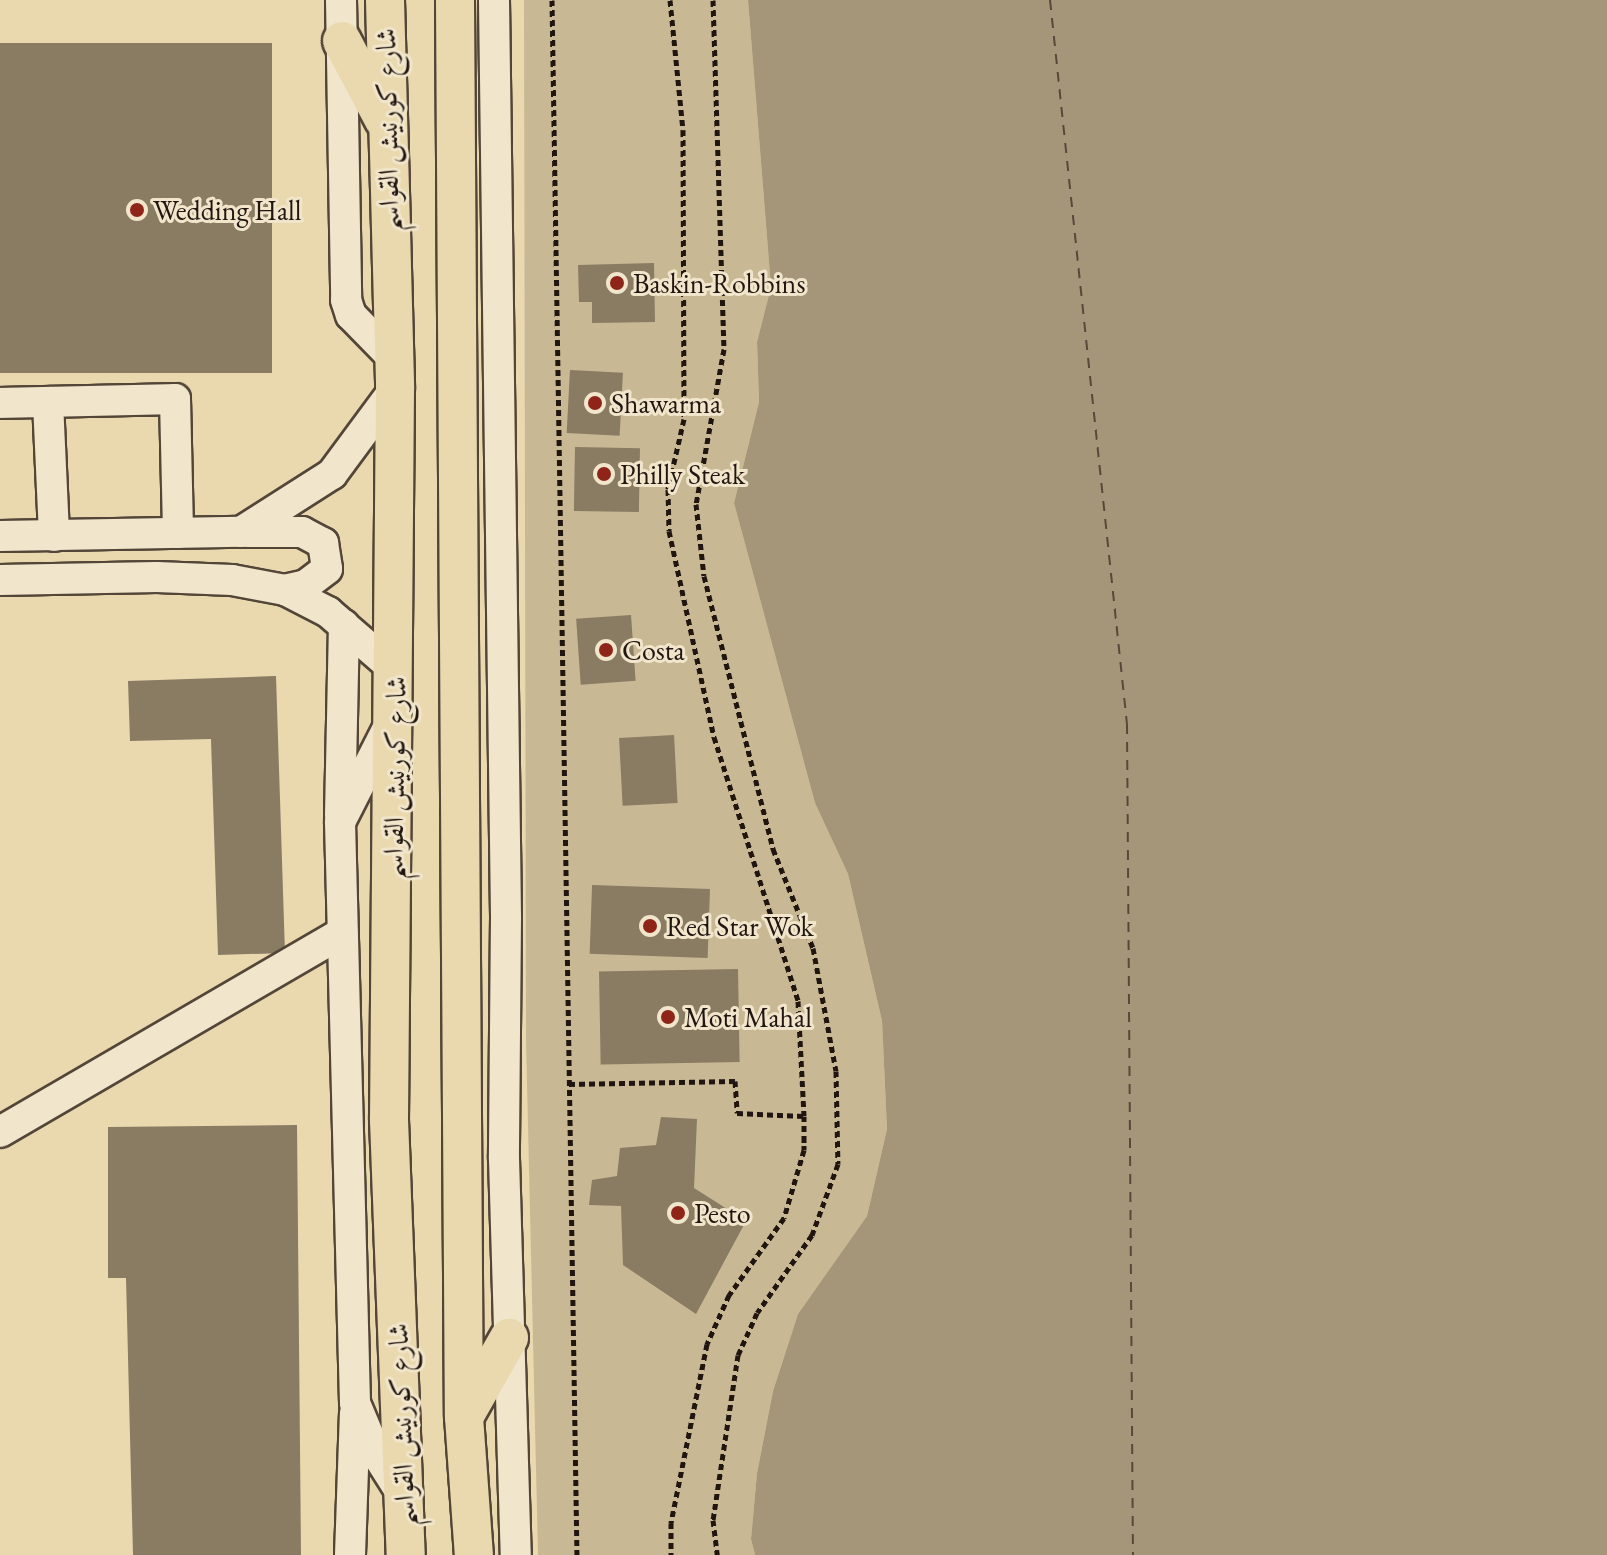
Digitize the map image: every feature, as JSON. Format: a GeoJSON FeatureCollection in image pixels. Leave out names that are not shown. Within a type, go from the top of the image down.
{"type":"FeatureCollection","features":[{"type":"Feature","properties":{"kind":"main road","name":"شارع كورنيش القواسم"},"geometry":{"type":"LineString","coordinates":[[385,0],[395,374],[396,713],[389,1120],[406,1555]]}},
{"type":"Feature","properties":{"kind":"main road"},"geometry":{"type":"LineString","coordinates":[[455,0],[464,1417],[474,1555]]}},
{"type":"Feature","properties":{"kind":"main road"},"geometry":{"type":"LineString","coordinates":[[342,41],[387,125]]}},
{"type":"Feature","properties":{"kind":"main road"},"geometry":{"type":"LineString","coordinates":[[464,1417],[509,1338]]}},
{"type":"Feature","properties":{"kind":"street"},"geometry":{"type":"LineString","coordinates":[[241,532],[332,474],[375,422],[395,374],[351,315],[346,300],[341,0]]}},
{"type":"Feature","properties":{"kind":"street"},"geometry":{"type":"LineString","coordinates":[[494,0],[509,1338],[516,1555]]}},
{"type":"Feature","properties":{"kind":"street"},"geometry":{"type":"LineString","coordinates":[[0,403],[175,399],[178,533]]}},
{"type":"Feature","properties":{"kind":"street"},"geometry":{"type":"LineString","coordinates":[[48,402],[54,536]]}},
{"type":"Feature","properties":{"kind":"street"},"geometry":{"type":"LineString","coordinates":[[0,536],[302,532],[323,543],[327,569],[306,585],[285,590]]}},
{"type":"Feature","properties":{"kind":"street"},"geometry":{"type":"LineString","coordinates":[[0,580],[157,577],[232,580],[285,590],[344,625],[396,671]]}},
{"type":"Feature","properties":{"kind":"street"},"geometry":{"type":"LineString","coordinates":[[344,625],[340,822],[355,1403],[350,1555]]}},
{"type":"Feature","properties":{"kind":"street"},"geometry":{"type":"LineString","coordinates":[[340,822],[396,713]]}},
{"type":"Feature","properties":{"kind":"street"},"geometry":{"type":"LineString","coordinates":[[0,1132],[342,933]]}},
{"type":"Feature","properties":{"kind":"street"},"geometry":{"type":"LineString","coordinates":[[355,1403],[376,1453],[402,1494]]}},
{"type":"Feature","properties":{"kind":"path"},"geometry":{"type":"LineString","coordinates":[[552,0],[577,1555]]}},
{"type":"Feature","properties":{"kind":"path"},"geometry":{"type":"LineString","coordinates":[[670,0],[683,130],[684,419],[668,489],[669,531],[714,737],[798,1001],[804,1116],[804,1150],[784,1218],[729,1295],[707,1344],[671,1523],[671,1555]]}},
{"type":"Feature","properties":{"kind":"path"},"geometry":{"type":"LineString","coordinates":[[713,0],[724,349],[696,504],[704,576],[773,849],[813,948],[836,1071],[838,1164],[812,1235],[757,1313],[738,1355],[713,1520],[717,1555]]}},
{"type":"Feature","properties":{"kind":"path"},"geometry":{"type":"LineString","coordinates":[[569,1084],[735,1081],[737,1113],[804,1116]]}},
{"type":"Feature","properties":{"kind":"shaded area"},"geometry":{"type":"Polygon","coordinates":[[[524,0],[748,0],[771,287],[757,342],[759,402],[734,503],[815,803],[848,874],[882,1021],[887,1129],[867,1216],[798,1314],[773,1391],[757,1473],[751,1539],[755,1555],[538,1555],[526,1039],[524,0]]]}},
{"type":"Feature","properties":{"kind":"shaded area"},"geometry":{"type":"Polygon","coordinates":[[[748,0],[1607,0],[1607,1555],[755,1555],[751,1539],[757,1473],[773,1391],[798,1314],[867,1216],[887,1129],[882,1021],[848,874],[815,803],[734,503],[759,402],[757,342],[771,287],[748,0]]]}},
{"type":"Feature","properties":{"kind":"building","name":"Wedding Hall"},"geometry":{"type":"Polygon","coordinates":[[[0,43],[272,43],[272,373],[0,373],[0,43]]]}},
{"type":"Feature","properties":{"kind":"building","name":"Baskin-Robbins"},"geometry":{"type":"Polygon","coordinates":[[[654,263],[655,322],[592,323],[592,302],[579,302],[578,265],[654,263]]]}},
{"type":"Feature","properties":{"kind":"building","name":"Shawarma"},"geometry":{"type":"Polygon","coordinates":[[[570,370],[623,373],[620,436],[567,433],[570,370]]]}},
{"type":"Feature","properties":{"kind":"building"},"geometry":{"type":"Polygon","coordinates":[[[575,447],[640,448],[639,512],[574,511],[575,447]]]}},
{"type":"Feature","properties":{"kind":"building","name":"Costa"},"geometry":{"type":"Polygon","coordinates":[[[631,615],[636,681],[581,685],[576,619],[631,615]]]}},
{"type":"Feature","properties":{"kind":"building"},"geometry":{"type":"Polygon","coordinates":[[[276,676],[285,953],[218,955],[211,739],[130,741],[128,681],[276,676]]]}},
{"type":"Feature","properties":{"kind":"building"},"geometry":{"type":"Polygon","coordinates":[[[674,735],[678,803],[623,806],[619,738],[674,735]]]}},
{"type":"Feature","properties":{"kind":"building","name":"Red Star Wok"},"geometry":{"type":"Polygon","coordinates":[[[592,885],[710,889],[708,958],[590,954],[592,885]]]}},
{"type":"Feature","properties":{"kind":"building","name":"Moti Mahal"},"geometry":{"type":"Polygon","coordinates":[[[738,969],[740,1062],[601,1064],[599,971],[738,969]]]}},
{"type":"Feature","properties":{"kind":"building","name":"Pesto"},"geometry":{"type":"Polygon","coordinates":[[[661,1117],[697,1119],[694,1188],[746,1221],[696,1314],[623,1265],[621,1206],[589,1205],[592,1180],[617,1176],[620,1148],[656,1145],[661,1117]]]}},
{"type":"Feature","properties":{"kind":"building"},"geometry":{"type":"Polygon","coordinates":[[[297,1125],[301,1555],[133,1555],[126,1278],[108,1278],[108,1127],[297,1125]]]}},
{"type":"Feature","properties":{"kind":"ferry route"},"geometry":{"type":"LineString","coordinates":[[1050,0],[1127,724],[1133,1555]]}},
{"type":"Feature","properties":{"kind":"place","name":"Wedding Hall"},"geometry":{"type":"Point","coordinates":[137,210]}},
{"type":"Feature","properties":{"kind":"place","name":"Baskin-Robbins"},"geometry":{"type":"Point","coordinates":[617,283]}},
{"type":"Feature","properties":{"kind":"place","name":"Shawarma"},"geometry":{"type":"Point","coordinates":[595,403]}},
{"type":"Feature","properties":{"kind":"place","name":"Philly Steak"},"geometry":{"type":"Point","coordinates":[604,474]}},
{"type":"Feature","properties":{"kind":"place","name":"Costa"},"geometry":{"type":"Point","coordinates":[606,650]}},
{"type":"Feature","properties":{"kind":"place","name":"Red Star Wok"},"geometry":{"type":"Point","coordinates":[650,926]}},
{"type":"Feature","properties":{"kind":"place","name":"Moti Mahal"},"geometry":{"type":"Point","coordinates":[668,1017]}},
{"type":"Feature","properties":{"kind":"place","name":"Pesto"},"geometry":{"type":"Point","coordinates":[678,1213]}}]}
